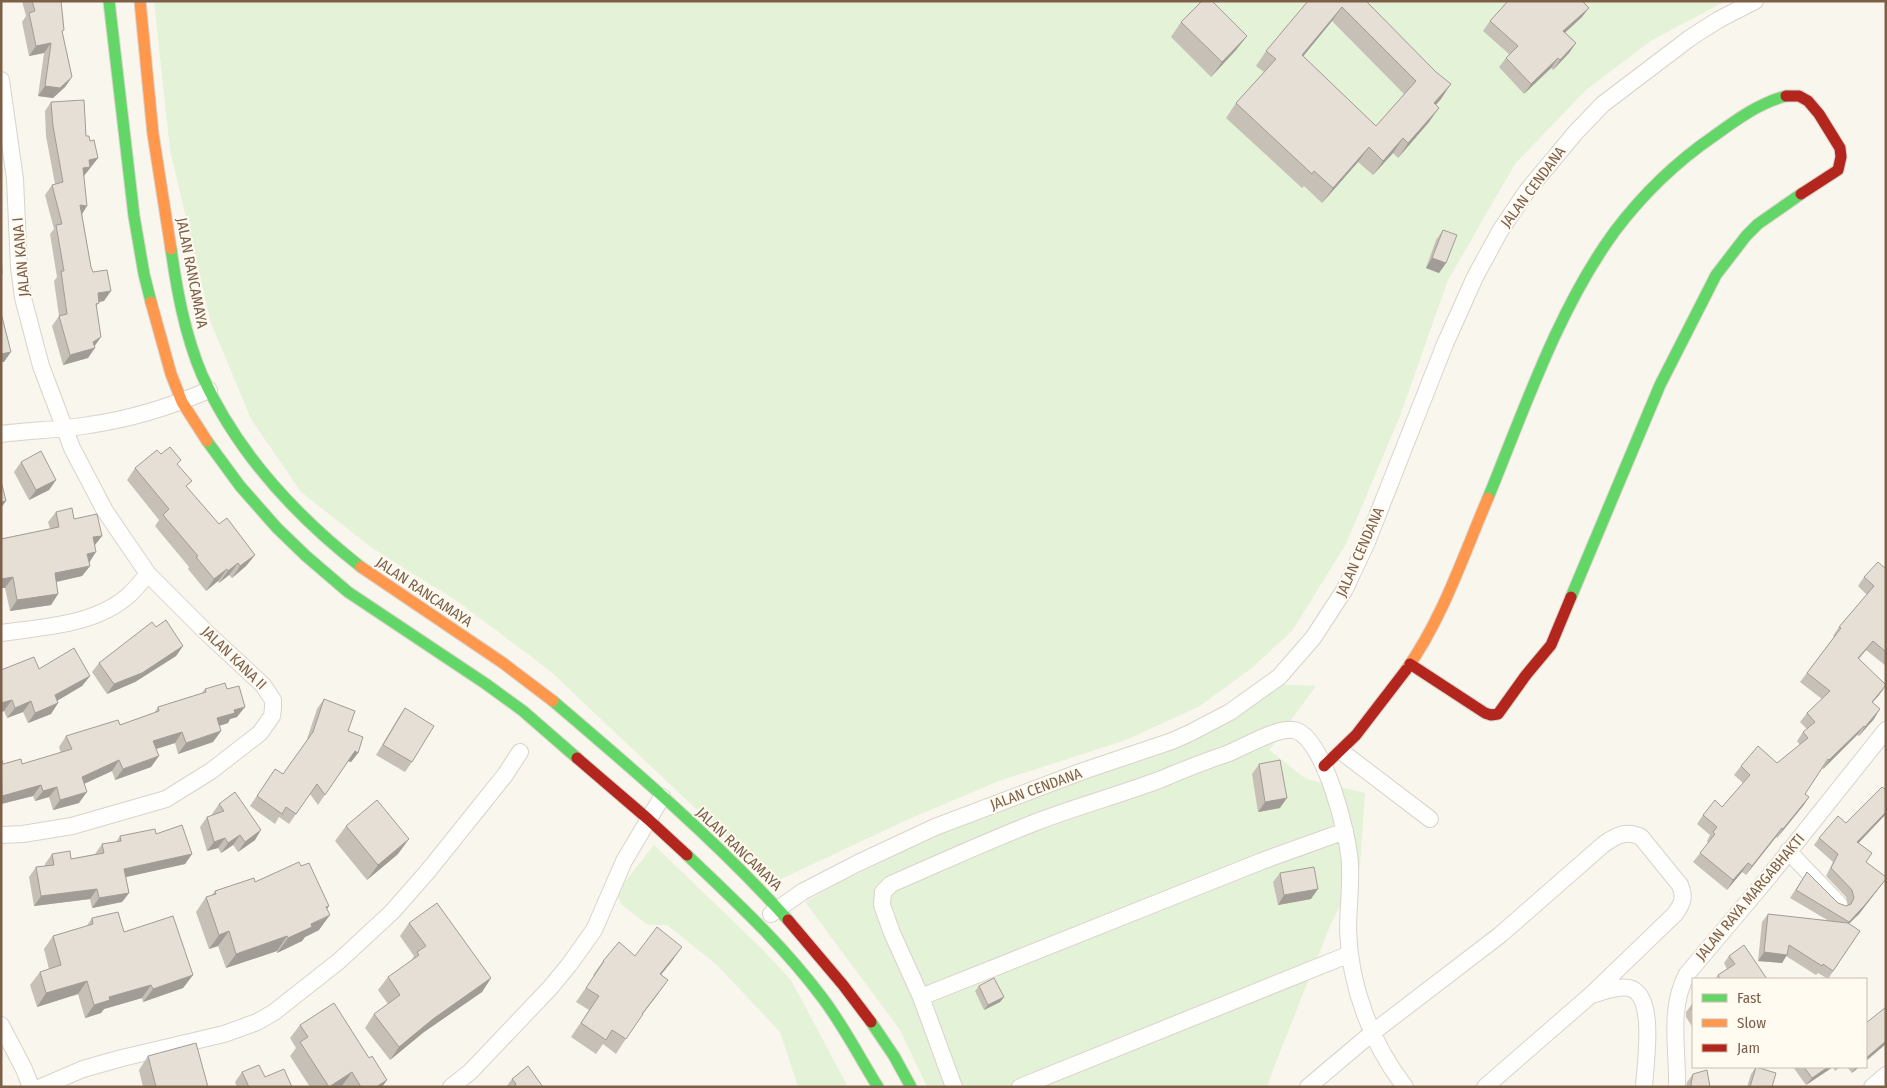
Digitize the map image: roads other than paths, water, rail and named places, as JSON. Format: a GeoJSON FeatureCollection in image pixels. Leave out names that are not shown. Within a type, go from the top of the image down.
{"type":"FeatureCollection","features":[{"type":"Feature","properties":{"kind":"street"},"geometry":{"type":"LineString","coordinates":[[109,1],[134,216],[144,274],[171,374],[182,402],[217,456],[240,486],[295,547],[348,592],[473,675],[523,711],[648,819],[759,923],[786,952],[823,998],[878,1087]]}},
{"type":"Feature","properties":{"kind":"street","name":"JALAN RANCAMAYA"},"geometry":{"type":"LineString","coordinates":[[140,1],[153,136],[157,211],[192,347],[209,390],[227,420],[265,473],[289,501],[332,544],[385,585],[523,677],[662,796],[746,873],[779,908],[864,1011],[911,1087]]}},
{"type":"Feature","properties":{"kind":"street","name":"JALAN CENDANA"},"geometry":{"type":"LineString","coordinates":[[759,923],[802,892],[858,863],[944,824],[1190,733],[1230,712],[1279,677],[1313,638],[1345,589],[1367,542],[1463,302],[1488,250],[1527,191],[1576,132],[1603,104],[1690,38],[1718,20],[1755,1]]}},
{"type":"Feature","properties":{"kind":"street","name":"JALAN KANA I"},"geometry":{"type":"LineString","coordinates":[[1,80],[15,179],[19,267],[23,298],[35,347],[64,428]]}},
{"type":"Feature","properties":{"kind":"street"},"geometry":{"type":"LineString","coordinates":[[1324,766],[1342,752],[1410,664],[1428,636],[1455,580],[1519,421],[1568,309],[1587,273],[1605,245],[1657,184],[1686,157],[1718,133],[1767,102],[1782,96],[1792,94],[1808,100],[1839,143],[1842,153],[1838,170],[1758,224],[1746,236],[1716,275],[1660,385],[1573,596],[1546,654],[1526,675],[1502,710],[1498,714],[1491,715],[1485,713],[1410,664]]}},
{"type":"Feature","properties":{"kind":"street"},"geometry":{"type":"LineString","coordinates":[[134,216],[157,211]]}},
{"type":"Feature","properties":{"kind":"street"},"geometry":{"type":"LineString","coordinates":[[1,434],[64,428],[138,416],[182,402],[209,390]]}},
{"type":"Feature","properties":{"kind":"street","name":"JALAN KANA II"},"geometry":{"type":"LineString","coordinates":[[1,835],[23,834],[72,826],[120,814],[166,799],[180,792],[226,761],[260,733],[272,716],[273,700],[269,692],[208,635],[148,574],[119,534],[94,493],[64,428]]}},
{"type":"Feature","properties":{"kind":"street"},"geometry":{"type":"LineString","coordinates":[[1,632],[64,624],[98,613],[116,605],[130,595],[148,574]]}},
{"type":"Feature","properties":{"kind":"street"},"geometry":{"type":"LineString","coordinates":[[954,1087],[921,997],[892,933],[882,905],[883,892],[891,884],[1037,821],[1158,780],[1234,752],[1284,730],[1297,731],[1307,737],[1324,766],[1339,808],[1350,864],[1348,913],[1350,954],[1358,992],[1372,1033],[1405,1087]]}},
{"type":"Feature","properties":{"kind":"street","name":"JALAN RAYA MARGABHAKTI"},"geometry":{"type":"LineString","coordinates":[[1677,1087],[1675,1016],[1680,987],[1697,961],[1886,730]]}},
{"type":"Feature","properties":{"kind":"street"},"geometry":{"type":"LineString","coordinates":[[41,1087],[83,1069],[114,1060],[224,1034],[257,1022],[273,1013],[339,960],[392,912],[481,805],[520,752]]}},
{"type":"Feature","properties":{"kind":"street"},"geometry":{"type":"LineString","coordinates":[[1342,752],[1430,819]]}},
{"type":"Feature","properties":{"kind":"street"},"geometry":{"type":"LineString","coordinates":[[451,1087],[470,1072],[550,988],[569,965],[594,930],[624,861],[662,796]]}},
{"type":"Feature","properties":{"kind":"street"},"geometry":{"type":"LineString","coordinates":[[921,997],[1262,861],[1345,831]]}},
{"type":"Feature","properties":{"kind":"street"},"geometry":{"type":"LineString","coordinates":[[1308,1087],[1372,1033],[1500,935],[1604,844],[1624,833],[1641,837],[1680,885],[1684,893],[1683,900],[1675,914],[1592,994],[1485,1087]]}},
{"type":"Feature","properties":{"kind":"street"},"geometry":{"type":"LineString","coordinates":[[1788,851],[1839,904]]}},
{"type":"Feature","properties":{"kind":"street"},"geometry":{"type":"LineString","coordinates":[[1020,1087],[1350,954]]}},
{"type":"Feature","properties":{"kind":"street"},"geometry":{"type":"LineString","coordinates":[[1592,994],[1610,989],[1628,988],[1643,999],[1647,1013],[1643,1086]]}},
{"type":"Feature","properties":{"kind":"street"},"geometry":{"type":"LineString","coordinates":[[1,1025],[24,1069],[31,1087]]}},
{"type":"Feature","properties":{"kind":"street"},"geometry":{"type":"LineString","coordinates":[[1872,1087],[1886,1075]]}}]}
